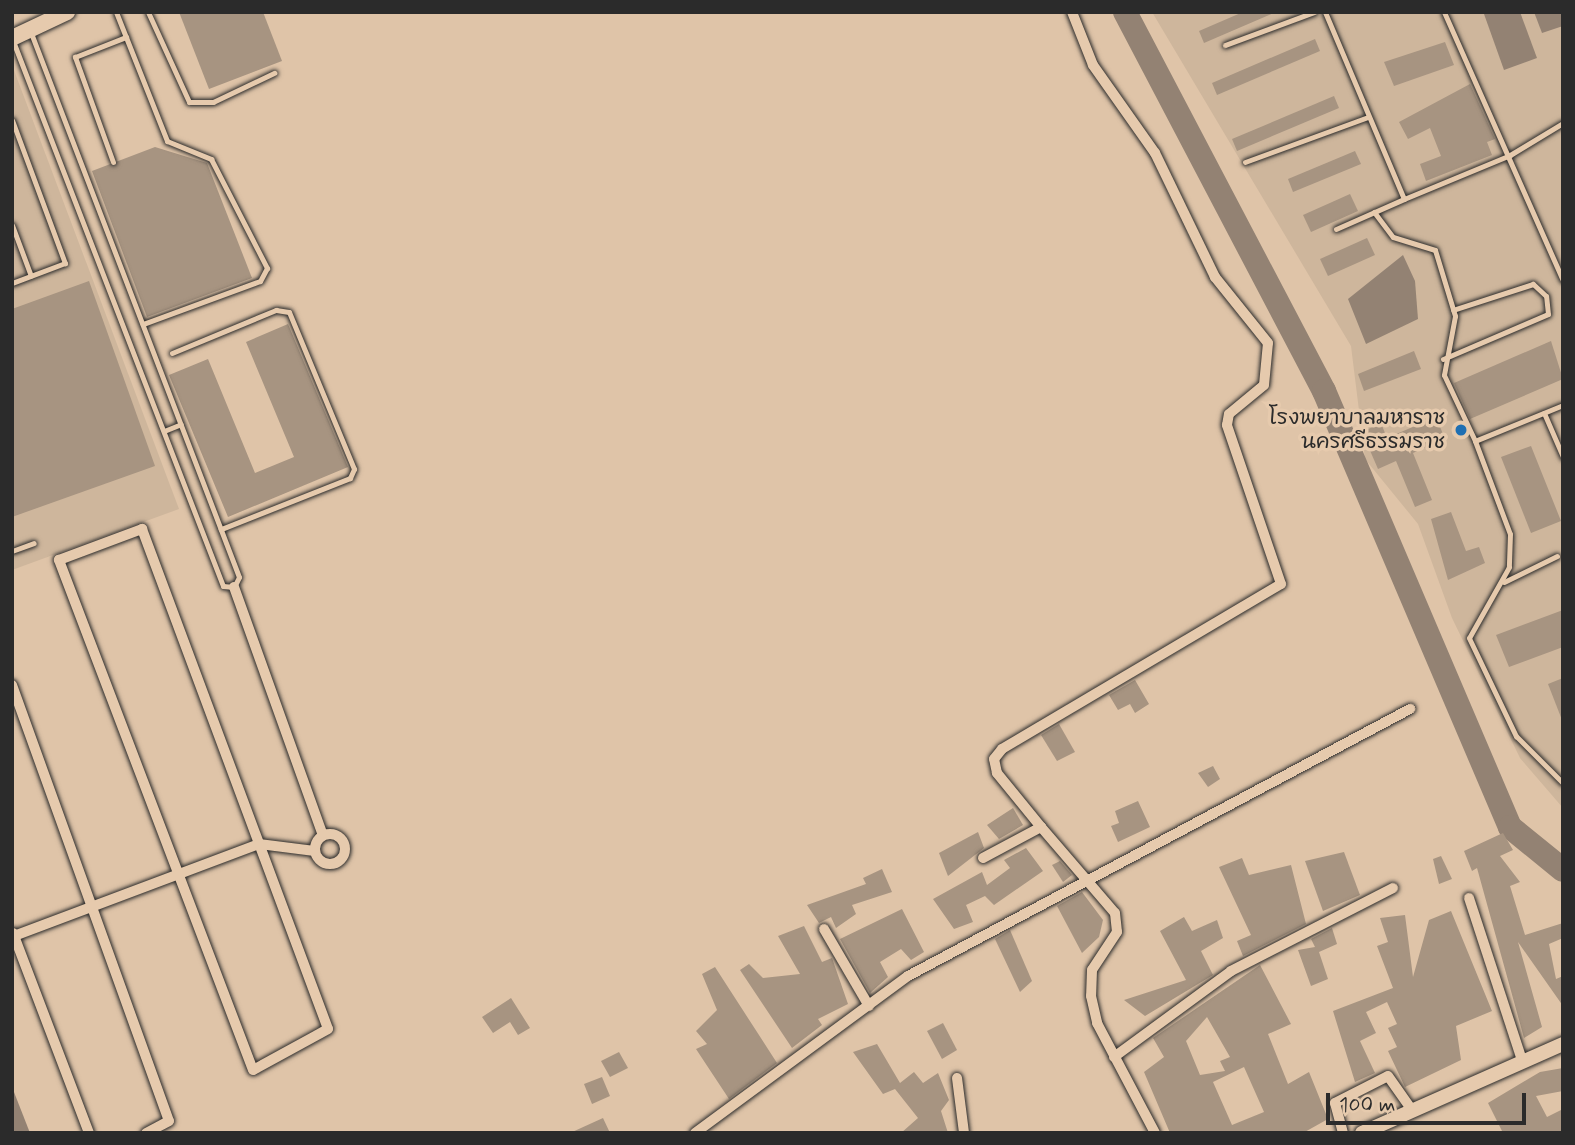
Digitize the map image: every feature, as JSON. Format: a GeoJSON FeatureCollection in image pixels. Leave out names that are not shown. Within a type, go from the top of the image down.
{"type":"FeatureCollection","features":[{"type":"Feature","properties":{"kind":"main road"},"geometry":{"type":"LineString","coordinates":[[12,39],[68,12]]}},
{"type":"Feature","properties":{"kind":"main road"},"geometry":{"type":"LineString","coordinates":[[1362,1133],[1563,1044]]}},
{"type":"Feature","properties":{"kind":"street"},"geometry":{"type":"LineString","coordinates":[[1072,12],[1093,65],[1155,153],[1215,277],[1268,343],[1264,385],[1229,414],[1227,425],[1281,584],[1002,749],[994,759],[997,773],[1041,827],[1090,879],[1115,913],[1116,932],[1099,954],[1091,982],[1097,1024],[1155,1133]]}},
{"type":"Feature","properties":{"kind":"street"},"geometry":{"type":"LineString","coordinates":[[142,530],[328,1029],[254,1070],[180,874],[58,561],[142,530]]}},
{"type":"Feature","properties":{"kind":"street"},"geometry":{"type":"LineString","coordinates":[[234,587],[323,835],[315,851]]}},
{"type":"Feature","properties":{"kind":"street"},"geometry":{"type":"LineString","coordinates":[[12,685],[169,1121],[146,1133]]}},
{"type":"Feature","properties":{"kind":"street"},"geometry":{"type":"LineString","coordinates":[[695,1133],[908,976],[1410,709]]}},
{"type":"Feature","properties":{"kind":"street"},"geometry":{"type":"LineString","coordinates":[[983,858],[1041,827]]}},
{"type":"Feature","properties":{"kind":"street"},"geometry":{"type":"LineString","coordinates":[[89,1133],[13,934],[92,908],[259,844],[315,851],[324,863],[342,857],[341,839],[323,835]]}},
{"type":"Feature","properties":{"kind":"street"},"geometry":{"type":"LineString","coordinates":[[1114,1058],[1231,971],[1393,888]]}},
{"type":"Feature","properties":{"kind":"street"},"geometry":{"type":"LineString","coordinates":[[1469,898],[1522,1060]]}},
{"type":"Feature","properties":{"kind":"street"},"geometry":{"type":"LineString","coordinates":[[824,929],[869,1006]]}},
{"type":"Feature","properties":{"kind":"street"},"geometry":{"type":"LineString","coordinates":[[1343,1133],[1335,1103],[1388,1076],[1412,1110]]}},
{"type":"Feature","properties":{"kind":"street"},"geometry":{"type":"LineString","coordinates":[[957,1078],[964,1133]]}},
{"type":"Feature","properties":{"kind":"lane"},"geometry":{"type":"LineString","coordinates":[[116,12],[167,141],[211,159],[268,272],[260,281],[143,324]]}},
{"type":"Feature","properties":{"kind":"lane"},"geometry":{"type":"LineString","coordinates":[[148,12],[190,102],[213,102],[274,73]]}},
{"type":"Feature","properties":{"kind":"lane"},"geometry":{"type":"LineString","coordinates":[[1225,46],[1314,12]]}},
{"type":"Feature","properties":{"kind":"lane"},"geometry":{"type":"LineString","coordinates":[[1325,12],[1404,199]]}},
{"type":"Feature","properties":{"kind":"lane"},"geometry":{"type":"LineString","coordinates":[[1444,12],[1510,155],[1563,281]]}},
{"type":"Feature","properties":{"kind":"lane"},"geometry":{"type":"LineString","coordinates":[[12,39],[223,586],[234,587],[239,577],[30,30]]}},
{"type":"Feature","properties":{"kind":"lane"},"geometry":{"type":"LineString","coordinates":[[113,162],[75,57],[125,37]]}},
{"type":"Feature","properties":{"kind":"lane"},"geometry":{"type":"LineString","coordinates":[[1245,162],[1368,117]]}},
{"type":"Feature","properties":{"kind":"lane"},"geometry":{"type":"LineString","coordinates":[[12,120],[65,263],[12,283]]}},
{"type":"Feature","properties":{"kind":"lane"},"geometry":{"type":"LineString","coordinates":[[1336,229],[1510,155],[1563,123]]}},
{"type":"Feature","properties":{"kind":"lane"},"geometry":{"type":"LineString","coordinates":[[1374,212],[1377,223],[1393,237],[1435,250],[1454,310],[1443,359],[1452,400],[1475,441],[1510,534],[1504,582],[1469,638],[1516,736],[1563,783]]}},
{"type":"Feature","properties":{"kind":"lane"},"geometry":{"type":"LineString","coordinates":[[12,225],[31,276]]}},
{"type":"Feature","properties":{"kind":"lane"},"geometry":{"type":"LineString","coordinates":[[1443,359],[1548,314],[1546,296],[1533,284],[1454,310]]}},
{"type":"Feature","properties":{"kind":"lane"},"geometry":{"type":"LineString","coordinates":[[172,353],[276,310],[289,312],[354,469],[350,478],[221,529]]}},
{"type":"Feature","properties":{"kind":"lane"},"geometry":{"type":"LineString","coordinates":[[1475,441],[1563,405]]}},
{"type":"Feature","properties":{"kind":"lane"},"geometry":{"type":"LineString","coordinates":[[1544,413],[1563,457]]}},
{"type":"Feature","properties":{"kind":"lane"},"geometry":{"type":"LineString","coordinates":[[164,431],[181,424]]}},
{"type":"Feature","properties":{"kind":"lane"},"geometry":{"type":"LineString","coordinates":[[12,551],[34,543]]}},
{"type":"Feature","properties":{"kind":"lane"},"geometry":{"type":"LineString","coordinates":[[1504,582],[1558,556]]}},
{"type":"Feature","properties":{"kind":"shaded area","name":"โรงพยาบาลมหาราช นครศรีธรรมราช"},"geometry":{"type":"Polygon","coordinates":[[[1152,12],[1563,12],[1563,808],[1520,758],[1452,618],[1418,524],[1365,459],[1351,346],[1152,12]]]}},
{"type":"Feature","properties":{"kind":"shaded area"},"geometry":{"type":"Polygon","coordinates":[[[1520,12],[1537,58],[1504,70],[1484,14],[1520,12]]]}},
{"type":"Feature","properties":{"kind":"shaded area"},"geometry":{"type":"Polygon","coordinates":[[[1534,12],[1563,12],[1563,26],[1542,33],[1534,12]]]}},
{"type":"Feature","properties":{"kind":"shaded area"},"geometry":{"type":"Polygon","coordinates":[[[12,65],[179,509],[12,570],[12,65]]]}},
{"type":"Feature","properties":{"kind":"shaded area"},"geometry":{"type":"Polygon","coordinates":[[[1403,255],[1415,281],[1418,319],[1366,344],[1348,299],[1403,255]]]}},
{"type":"Feature","properties":{"kind":"shaded area"},"geometry":{"type":"Polygon","coordinates":[[[12,1087],[30,1133],[12,1133],[12,1087]]]}},
{"type":"Feature","properties":{"kind":"building"},"geometry":{"type":"Polygon","coordinates":[[[179,12],[263,12],[282,61],[209,89],[179,12]]]}},
{"type":"Feature","properties":{"kind":"building"},"geometry":{"type":"Polygon","coordinates":[[[1243,12],[1276,12],[1204,43],[1199,31],[1243,12]]]}},
{"type":"Feature","properties":{"kind":"building"},"geometry":{"type":"Polygon","coordinates":[[[1315,39],[1320,51],[1217,95],[1212,83],[1315,39]]]}},
{"type":"Feature","properties":{"kind":"building"},"geometry":{"type":"Polygon","coordinates":[[[1445,42],[1454,65],[1394,86],[1384,62],[1445,42]]]}},
{"type":"Feature","properties":{"kind":"building"},"geometry":{"type":"Polygon","coordinates":[[[1470,84],[1495,139],[1487,142],[1492,155],[1426,181],[1420,164],[1441,156],[1430,128],[1408,139],[1399,122],[1470,84]]]}},
{"type":"Feature","properties":{"kind":"building"},"geometry":{"type":"Polygon","coordinates":[[[1334,96],[1339,108],[1237,151],[1232,139],[1334,96]]]}},
{"type":"Feature","properties":{"kind":"building"},"geometry":{"type":"Polygon","coordinates":[[[155,147],[207,163],[252,278],[147,317],[92,171],[155,147]]]}},
{"type":"Feature","properties":{"kind":"building"},"geometry":{"type":"Polygon","coordinates":[[[1355,151],[1361,164],[1293,192],[1288,179],[1355,151]]]}},
{"type":"Feature","properties":{"kind":"building"},"geometry":{"type":"Polygon","coordinates":[[[1350,194],[1358,211],[1311,232],[1303,215],[1350,194]]]}},
{"type":"Feature","properties":{"kind":"building"},"geometry":{"type":"Polygon","coordinates":[[[1367,238],[1375,255],[1328,276],[1320,259],[1367,238]]]}},
{"type":"Feature","properties":{"kind":"building"},"geometry":{"type":"Polygon","coordinates":[[[89,281],[155,466],[12,517],[12,309],[89,281]]]}},
{"type":"Feature","properties":{"kind":"building"},"geometry":{"type":"Polygon","coordinates":[[[288,324],[348,467],[228,517],[169,375],[208,359],[255,473],[294,457],[246,342],[288,324]]]}},
{"type":"Feature","properties":{"kind":"building"},"geometry":{"type":"Polygon","coordinates":[[[1551,341],[1563,379],[1470,419],[1454,383],[1551,341]]]}},
{"type":"Feature","properties":{"kind":"building"},"geometry":{"type":"Polygon","coordinates":[[[1414,351],[1421,369],[1364,391],[1358,374],[1414,351]]]}},
{"type":"Feature","properties":{"kind":"building"},"geometry":{"type":"Polygon","coordinates":[[[1436,417],[1445,439],[1413,453],[1432,500],[1415,507],[1396,461],[1378,469],[1362,432],[1381,423],[1387,438],[1436,417]]]}},
{"type":"Feature","properties":{"kind":"building"},"geometry":{"type":"Polygon","coordinates":[[[1531,446],[1561,521],[1531,533],[1501,457],[1531,446]]]}},
{"type":"Feature","properties":{"kind":"building"},"geometry":{"type":"Polygon","coordinates":[[[1451,512],[1466,551],[1479,547],[1485,563],[1448,580],[1431,519],[1451,512]]]}},
{"type":"Feature","properties":{"kind":"building"},"geometry":{"type":"Polygon","coordinates":[[[1563,610],[1563,647],[1509,667],[1496,635],[1563,610]]]}},
{"type":"Feature","properties":{"kind":"building"},"geometry":{"type":"Polygon","coordinates":[[[1563,678],[1563,720],[1562,720],[1548,684],[1563,678]]]}},
{"type":"Feature","properties":{"kind":"building"},"geometry":{"type":"Polygon","coordinates":[[[1135,680],[1149,704],[1135,713],[1130,704],[1118,710],[1109,695],[1135,680]]]}},
{"type":"Feature","properties":{"kind":"building"},"geometry":{"type":"Polygon","coordinates":[[[1059,724],[1075,752],[1057,761],[1041,735],[1059,724]]]}},
{"type":"Feature","properties":{"kind":"building"},"geometry":{"type":"Polygon","coordinates":[[[1213,766],[1220,779],[1208,787],[1198,773],[1213,766]]]}},
{"type":"Feature","properties":{"kind":"building"},"geometry":{"type":"Polygon","coordinates":[[[1138,801],[1150,827],[1118,842],[1111,826],[1119,823],[1115,811],[1138,801]]]}},
{"type":"Feature","properties":{"kind":"building"},"geometry":{"type":"Polygon","coordinates":[[[1013,808],[1023,825],[999,839],[987,825],[1013,808]]]}},
{"type":"Feature","properties":{"kind":"building"},"geometry":{"type":"Polygon","coordinates":[[[978,832],[984,848],[948,876],[939,853],[978,832]]]}},
{"type":"Feature","properties":{"kind":"building"},"geometry":{"type":"Polygon","coordinates":[[[1503,833],[1513,850],[1500,856],[1520,882],[1510,886],[1525,935],[1563,923],[1563,938],[1549,944],[1556,979],[1563,976],[1563,1006],[1518,942],[1542,1027],[1524,1038],[1477,868],[1472,871],[1464,851],[1503,833]]]}},
{"type":"Feature","properties":{"kind":"building"},"geometry":{"type":"Polygon","coordinates":[[[1026,848],[1043,871],[994,905],[985,896],[966,905],[973,922],[954,929],[933,899],[982,872],[987,885],[1010,868],[1004,860],[1026,848]]]}},
{"type":"Feature","properties":{"kind":"building"},"geometry":{"type":"Polygon","coordinates":[[[1344,852],[1360,895],[1323,911],[1305,861],[1344,852]]]}},
{"type":"Feature","properties":{"kind":"building"},"geometry":{"type":"Polygon","coordinates":[[[1441,856],[1452,879],[1439,884],[1433,859],[1441,856]]]}},
{"type":"Feature","properties":{"kind":"building"},"geometry":{"type":"Polygon","coordinates":[[[1242,858],[1249,875],[1291,865],[1306,924],[1243,956],[1237,941],[1251,935],[1219,867],[1242,858]]]}},
{"type":"Feature","properties":{"kind":"building"},"geometry":{"type":"Polygon","coordinates":[[[1060,861],[1072,875],[1063,882],[1052,865],[1060,861]]]}},
{"type":"Feature","properties":{"kind":"building"},"geometry":{"type":"Polygon","coordinates":[[[882,869],[892,892],[852,905],[856,914],[836,928],[831,917],[819,923],[807,905],[866,884],[863,878],[882,869]]]}},
{"type":"Feature","properties":{"kind":"building"},"geometry":{"type":"Polygon","coordinates":[[[1082,892],[1103,920],[1099,937],[1082,953],[1057,906],[1082,892]]]}},
{"type":"Feature","properties":{"kind":"building"},"geometry":{"type":"Polygon","coordinates":[[[902,909],[924,952],[911,960],[901,949],[880,962],[888,977],[870,993],[840,939],[902,909]]]}},
{"type":"Feature","properties":{"kind":"building"},"geometry":{"type":"Polygon","coordinates":[[[1451,911],[1492,1011],[1456,1026],[1461,1060],[1405,1087],[1388,1051],[1397,1047],[1388,1028],[1397,1024],[1387,1002],[1366,1012],[1376,1033],[1360,1041],[1375,1073],[1355,1082],[1333,1011],[1393,988],[1377,946],[1388,942],[1380,918],[1405,915],[1413,977],[1429,920],[1451,911]]]}},
{"type":"Feature","properties":{"kind":"building"},"geometry":{"type":"Polygon","coordinates":[[[1184,917],[1192,931],[1217,920],[1223,938],[1201,951],[1213,975],[1145,1016],[1124,1000],[1186,980],[1160,931],[1184,917]]]}},
{"type":"Feature","properties":{"kind":"building"},"geometry":{"type":"Polygon","coordinates":[[[804,926],[822,962],[832,958],[848,1004],[818,1019],[822,1025],[792,1048],[740,970],[749,964],[763,978],[800,974],[778,936],[804,926]]]}},
{"type":"Feature","properties":{"kind":"building"},"geometry":{"type":"Polygon","coordinates":[[[1332,928],[1337,944],[1319,952],[1328,979],[1311,986],[1298,950],[1315,947],[1311,939],[1332,928]]]}},
{"type":"Feature","properties":{"kind":"building"},"geometry":{"type":"Polygon","coordinates":[[[1010,930],[1032,981],[1020,992],[995,939],[1010,930]]]}},
{"type":"Feature","properties":{"kind":"building"},"geometry":{"type":"Polygon","coordinates":[[[1260,965],[1291,1024],[1268,1034],[1288,1084],[1309,1072],[1328,1119],[1303,1133],[1170,1133],[1144,1072],[1164,1057],[1153,1038],[1260,965]],[[1207,1017],[1186,1041],[1200,1075],[1225,1071],[1220,1061],[1230,1057],[1207,1017]],[[1244,1067],[1213,1082],[1232,1125],[1264,1112],[1244,1067]]]}},
{"type":"Feature","properties":{"kind":"building"},"geometry":{"type":"Polygon","coordinates":[[[715,967],[777,1063],[729,1099],[696,1049],[707,1044],[696,1031],[717,1010],[702,974],[715,967]]]}},
{"type":"Feature","properties":{"kind":"building"},"geometry":{"type":"Polygon","coordinates":[[[511,998],[530,1028],[518,1035],[510,1022],[493,1033],[482,1017],[511,998]]]}},
{"type":"Feature","properties":{"kind":"building"},"geometry":{"type":"Polygon","coordinates":[[[943,1023],[957,1050],[942,1059],[927,1031],[943,1023]]]}},
{"type":"Feature","properties":{"kind":"building"},"geometry":{"type":"Polygon","coordinates":[[[877,1044],[900,1083],[914,1072],[923,1083],[938,1073],[949,1100],[941,1111],[948,1133],[901,1133],[918,1118],[895,1089],[883,1094],[853,1052],[877,1044]]]}},
{"type":"Feature","properties":{"kind":"building"},"geometry":{"type":"Polygon","coordinates":[[[619,1052],[628,1068],[610,1077],[601,1061],[619,1052]]]}},
{"type":"Feature","properties":{"kind":"building"},"geometry":{"type":"Polygon","coordinates":[[[1563,1068],[1563,1091],[1536,1096],[1547,1117],[1563,1109],[1563,1133],[1503,1133],[1488,1103],[1540,1072],[1563,1068]]]}},
{"type":"Feature","properties":{"kind":"building"},"geometry":{"type":"Polygon","coordinates":[[[602,1077],[610,1096],[592,1104],[584,1084],[602,1077]]]}},
{"type":"Feature","properties":{"kind":"building"},"geometry":{"type":"Polygon","coordinates":[[[603,1118],[610,1133],[570,1133],[603,1118]]]}},
{"type":"Feature","properties":{"kind":"waterway"},"geometry":{"type":"LineString","coordinates":[[1125,12],[1324,391],[1510,827],[1563,870]]}},
{"type":"Feature","properties":{"kind":"place","name":"โรงพยาบาลมหาราช นครศรีธรรมราช"},"geometry":{"type":"Point","coordinates":[1461,430]}}]}
